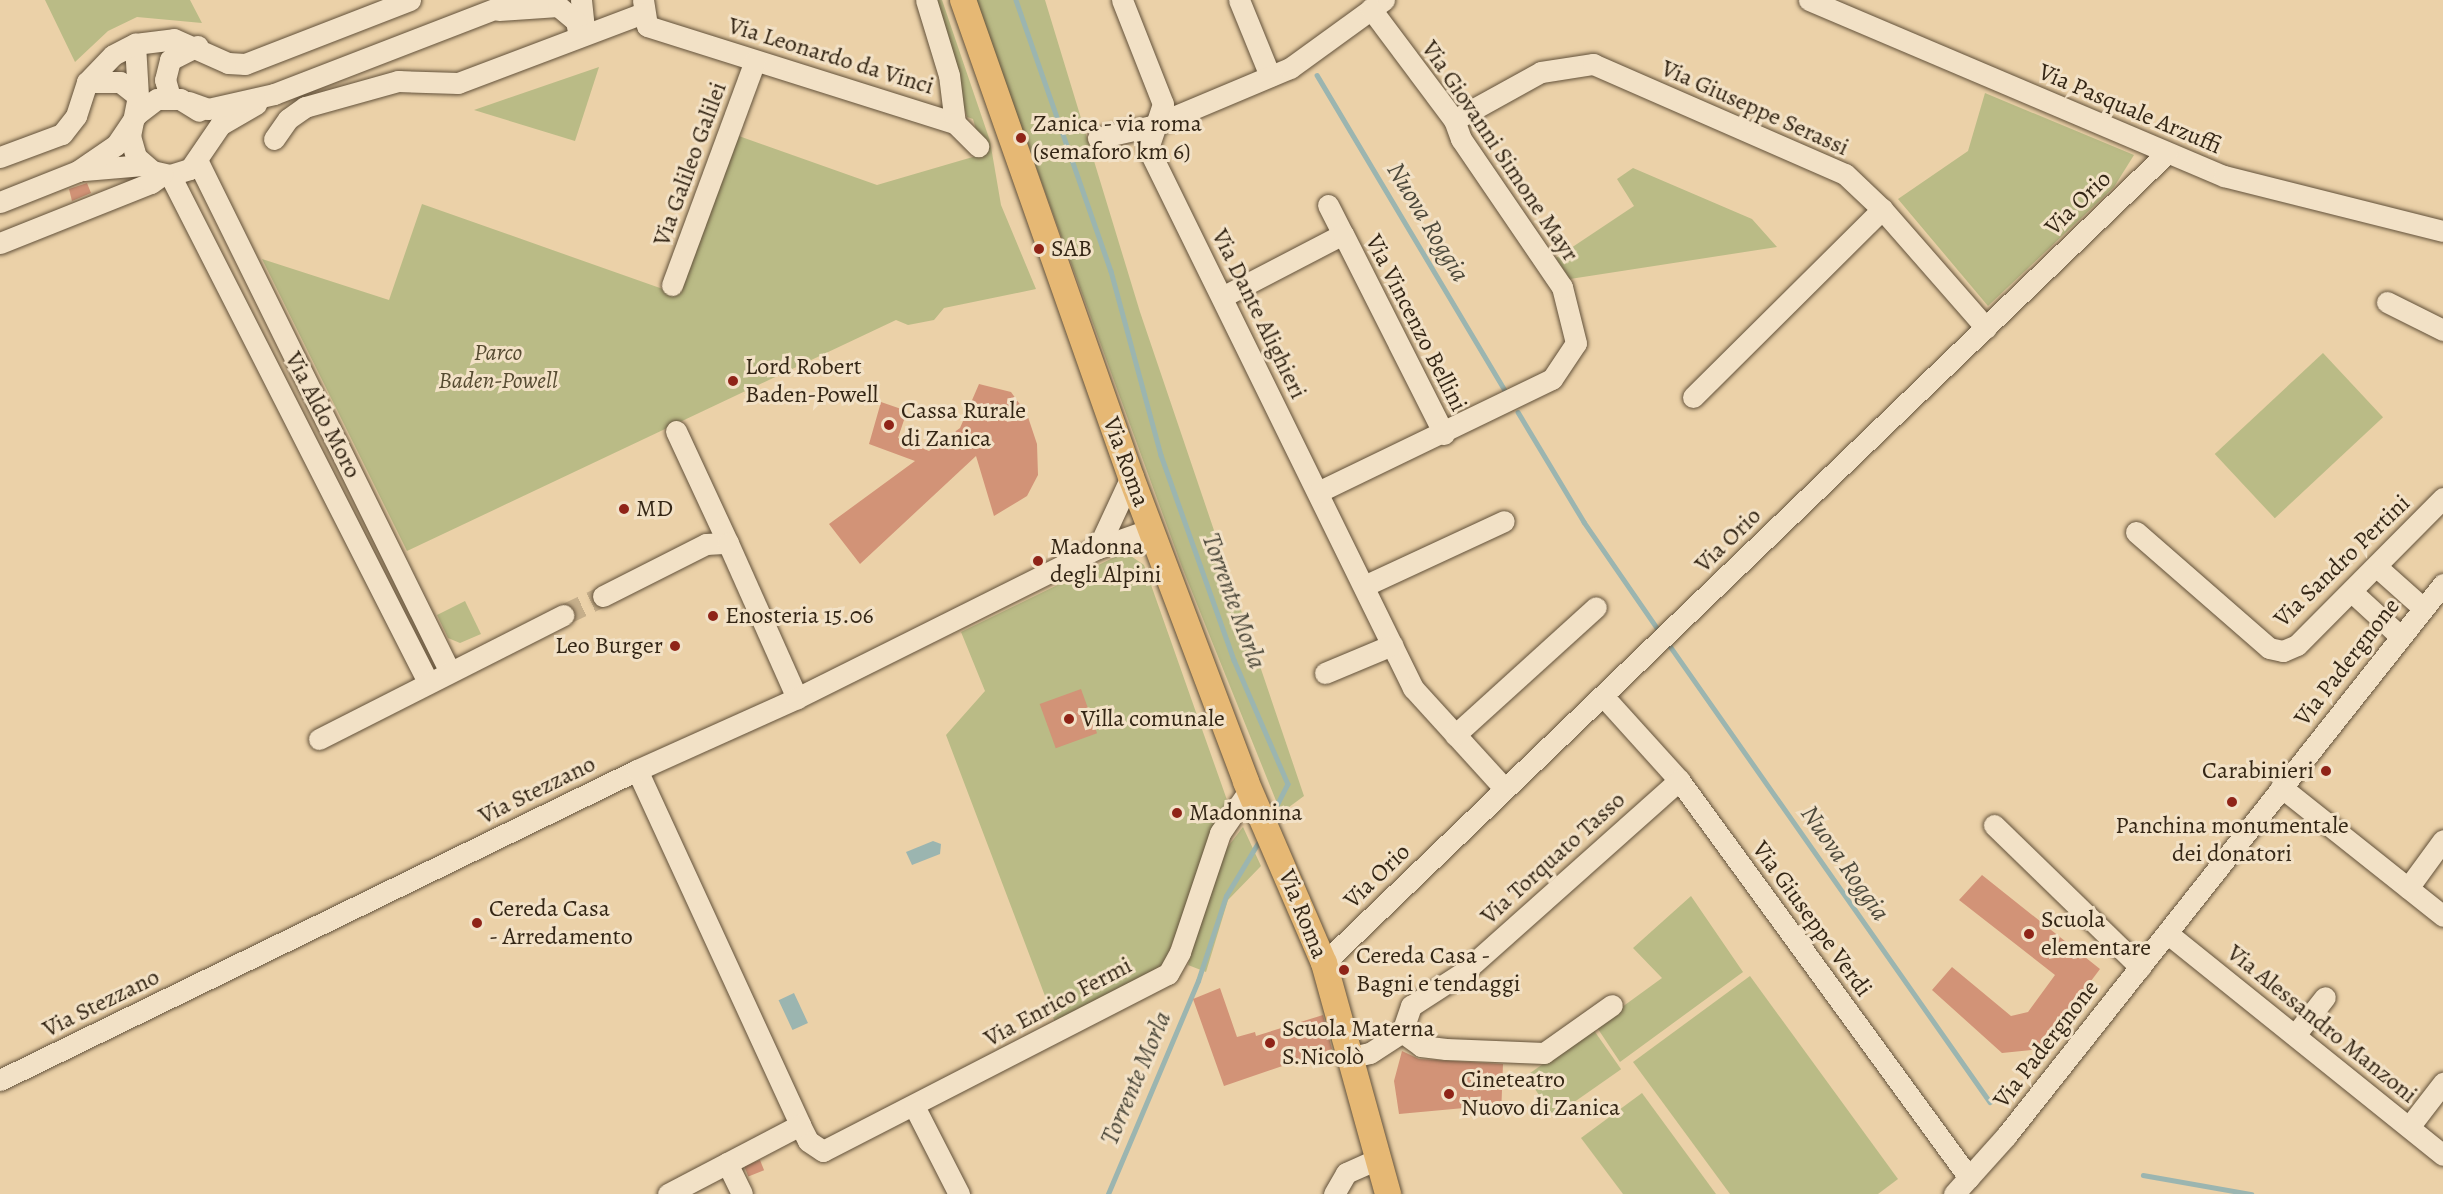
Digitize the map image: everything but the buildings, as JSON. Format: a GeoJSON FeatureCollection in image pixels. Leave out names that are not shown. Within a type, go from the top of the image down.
{"type":"FeatureCollection","features":[{"type":"Feature","properties":{"kind":"main road","name":"Via Roma"},"geometry":{"type":"LineString","coordinates":[[963,0],[1131,477],[1254,800],[1324,963],[1352,1057],[1388,1194]]}},
{"type":"Feature","properties":{"kind":"street"},"geometry":{"type":"LineString","coordinates":[[0,157],[62,134],[76,116],[87,82],[113,55],[135,44],[174,39],[198,46],[228,63],[245,64],[410,0]]}},
{"type":"Feature","properties":{"kind":"street"},"geometry":{"type":"LineString","coordinates":[[0,202],[78,171],[116,145],[146,105],[175,96],[208,109],[274,94],[518,0]]}},
{"type":"Feature","properties":{"kind":"street"},"geometry":{"type":"LineString","coordinates":[[581,0],[582,36]]}},
{"type":"Feature","properties":{"kind":"street","name":"Via Leonardo da Vinci"},"geometry":{"type":"LineString","coordinates":[[926,0],[949,75],[955,123]]}},
{"type":"Feature","properties":{"kind":"street","name":"Via Dante Alighieri"},"geometry":{"type":"LineString","coordinates":[[1122,0],[1163,104],[1152,126],[1149,148],[1413,688],[1504,788]]}},
{"type":"Feature","properties":{"kind":"street"},"geometry":{"type":"LineString","coordinates":[[1239,0],[1270,76]]}},
{"type":"Feature","properties":{"kind":"street","name":"Via Pasquale Arzuffi"},"geometry":{"type":"LineString","coordinates":[[1809,0],[2224,176],[2443,231]]}},
{"type":"Feature","properties":{"kind":"street"},"geometry":{"type":"LineString","coordinates":[[1098,138],[1152,126],[1290,68],[1378,5]]}},
{"type":"Feature","properties":{"kind":"street","name":"Via Giovanni Simone Mayr"},"geometry":{"type":"LineString","coordinates":[[1318,492],[1444,434],[1552,379],[1576,344],[1562,287],[1461,140],[1454,120],[1378,5]]}},
{"type":"Feature","properties":{"kind":"street"},"geometry":{"type":"LineString","coordinates":[[492,9],[525,11],[558,6],[576,21],[582,36]]}},
{"type":"Feature","properties":{"kind":"street"},"geometry":{"type":"LineString","coordinates":[[274,139],[288,119],[305,108],[398,81],[458,83],[582,36],[643,6]]}},
{"type":"Feature","properties":{"kind":"street","name":"Via Leonardo da Vinci"},"geometry":{"type":"LineString","coordinates":[[643,6],[647,26],[955,123],[978,146]]}},
{"type":"Feature","properties":{"kind":"street"},"geometry":{"type":"LineString","coordinates":[[135,44],[175,96],[205,121],[203,153]]}},
{"type":"Feature","properties":{"kind":"street"},"geometry":{"type":"LineString","coordinates":[[135,44],[138,96],[131,126],[131,147],[158,172]]}},
{"type":"Feature","properties":{"kind":"street"},"geometry":{"type":"LineString","coordinates":[[175,96],[165,73],[170,60],[198,46]]}},
{"type":"Feature","properties":{"kind":"street","name":"Via Galileo Galilei"},"geometry":{"type":"LineString","coordinates":[[672,285],[755,61]]}},
{"type":"Feature","properties":{"kind":"street","name":"Via Giuseppe Serassi"},"geometry":{"type":"LineString","coordinates":[[1454,120],[1541,72],[1593,64],[1845,174],[1882,209],[1986,328]]}},
{"type":"Feature","properties":{"kind":"street"},"geometry":{"type":"LineString","coordinates":[[87,82],[120,82],[138,96]]}},
{"type":"Feature","properties":{"kind":"street"},"geometry":{"type":"LineString","coordinates":[[78,171],[158,172],[203,153],[220,125],[274,94]]}},
{"type":"Feature","properties":{"kind":"street","name":"Via Aldo Moro"},"geometry":{"type":"LineString","coordinates":[[203,153],[449,670]]}},
{"type":"Feature","properties":{"kind":"street","name":"Via Orio"},"geometry":{"type":"LineString","coordinates":[[1324,963],[1504,788],[1604,697],[2167,153]]}},
{"type":"Feature","properties":{"kind":"street"},"geometry":{"type":"LineString","coordinates":[[0,243],[151,183],[158,172]]}},
{"type":"Feature","properties":{"kind":"street","name":"Via Aldo Moro"},"geometry":{"type":"LineString","coordinates":[[158,172],[428,680]]}},
{"type":"Feature","properties":{"kind":"street","name":"Via Vincenzo Bellini"},"geometry":{"type":"LineString","coordinates":[[1328,205],[1444,434]]}},
{"type":"Feature","properties":{"kind":"street"},"geometry":{"type":"LineString","coordinates":[[1693,397],[1882,209]]}},
{"type":"Feature","properties":{"kind":"street","name":"Via Vincenzo Bellini"},"geometry":{"type":"LineString","coordinates":[[1222,297],[1342,234]]}},
{"type":"Feature","properties":{"kind":"street"},"geometry":{"type":"LineString","coordinates":[[2387,302],[2443,330]]}},
{"type":"Feature","properties":{"kind":"street"},"geometry":{"type":"LineString","coordinates":[[676,431],[797,698]]}},
{"type":"Feature","properties":{"kind":"street"},"geometry":{"type":"LineString","coordinates":[[1098,548],[1131,477]]}},
{"type":"Feature","properties":{"kind":"street","name":"Via Sandro Pertini"},"geometry":{"type":"LineString","coordinates":[[2136,532],[2269,648],[2283,651],[2298,645],[2443,498]]}},
{"type":"Feature","properties":{"kind":"street"},"geometry":{"type":"LineString","coordinates":[[1364,586],[1504,521]]}},
{"type":"Feature","properties":{"kind":"street","name":"Via Stezzano"},"geometry":{"type":"LineString","coordinates":[[0,1080],[637,770],[797,698],[1098,548],[1151,529]]}},
{"type":"Feature","properties":{"kind":"street"},"geometry":{"type":"LineString","coordinates":[[603,596],[705,544],[728,543]]}},
{"type":"Feature","properties":{"kind":"street"},"geometry":{"type":"LineString","coordinates":[[2377,567],[2423,608]]}},
{"type":"Feature","properties":{"kind":"street","name":"Via Padergnone"},"geometry":{"type":"LineString","coordinates":[[1954,1194],[2140,968],[2443,584]]}},
{"type":"Feature","properties":{"kind":"street"},"geometry":{"type":"LineString","coordinates":[[2352,592],[2400,636]]}},
{"type":"Feature","properties":{"kind":"street"},"geometry":{"type":"LineString","coordinates":[[1455,735],[1596,607]]}},
{"type":"Feature","properties":{"kind":"street"},"geometry":{"type":"LineString","coordinates":[[320,739],[428,680],[563,615]]}},
{"type":"Feature","properties":{"kind":"street"},"geometry":{"type":"LineString","coordinates":[[1325,673],[1392,645]]}},
{"type":"Feature","properties":{"kind":"street","name":"Via Giuseppe Verdi"},"geometry":{"type":"LineString","coordinates":[[1604,697],[1679,780],[1969,1178]]}},
{"type":"Feature","properties":{"kind":"street","name":"Via Enrico Fermi"},"geometry":{"type":"LineString","coordinates":[[637,770],[800,1125],[808,1141],[823,1151],[1167,974],[1180,952],[1220,833],[1254,800]]}},
{"type":"Feature","properties":{"kind":"street","name":"Via Torquato Tasso"},"geometry":{"type":"LineString","coordinates":[[1402,1032],[1411,1006],[1465,971],[1679,780]]}},
{"type":"Feature","properties":{"kind":"street"},"geometry":{"type":"LineString","coordinates":[[2281,787],[2443,916]]}},
{"type":"Feature","properties":{"kind":"street"},"geometry":{"type":"LineString","coordinates":[[1994,825],[2140,968]]}},
{"type":"Feature","properties":{"kind":"street"},"geometry":{"type":"LineString","coordinates":[[2408,888],[2443,840]]}},
{"type":"Feature","properties":{"kind":"street","name":"Via Alessandro Manzoni"},"geometry":{"type":"LineString","coordinates":[[2168,933],[2443,1155]]}},
{"type":"Feature","properties":{"kind":"street"},"geometry":{"type":"LineString","coordinates":[[2295,1035],[2325,997]]}},
{"type":"Feature","properties":{"kind":"street"},"geometry":{"type":"LineString","coordinates":[[1352,1057],[1370,1053],[1402,1032],[1429,1047],[1544,1053],[1611,1005]]}},
{"type":"Feature","properties":{"kind":"street"},"geometry":{"type":"LineString","coordinates":[[2409,1127],[2443,1083]]}},
{"type":"Feature","properties":{"kind":"street"},"geometry":{"type":"LineString","coordinates":[[914,1106],[959,1194]]}},
{"type":"Feature","properties":{"kind":"street"},"geometry":{"type":"LineString","coordinates":[[668,1194],[800,1125]]}},
{"type":"Feature","properties":{"kind":"street"},"geometry":{"type":"LineString","coordinates":[[1334,1194],[1346,1173],[1379,1158]]}},
{"type":"Feature","properties":{"kind":"street"},"geometry":{"type":"LineString","coordinates":[[727,1163],[742,1194]]}},
{"type":"Feature","properties":{"kind":"green space"},"geometry":{"type":"Polygon","coordinates":[[[45,0],[190,0],[202,23],[137,17],[108,31],[75,62],[45,0]]]}},
{"type":"Feature","properties":{"kind":"green space","name":"Parco Baden-Powell"},"geometry":{"type":"Polygon","coordinates":[[[931,0],[942,0],[990,141],[1001,205],[1036,289],[944,308],[934,320],[908,325],[896,320],[407,551],[262,259],[389,300],[422,204],[677,294],[736,135],[877,185],[983,154],[973,119],[967,117],[931,0]]]}},
{"type":"Feature","properties":{"kind":"green space"},"geometry":{"type":"Polygon","coordinates":[[[975,0],[1045,0],[1140,312],[1304,796],[1281,813],[1182,567],[975,0]]]}},
{"type":"Feature","properties":{"kind":"green space"},"geometry":{"type":"Polygon","coordinates":[[[599,67],[575,141],[474,110],[599,67]]]}},
{"type":"Feature","properties":{"kind":"green space"},"geometry":{"type":"Polygon","coordinates":[[[1985,93],[2134,155],[2114,187],[1988,306],[1898,199],[1968,151],[1985,93]]]}},
{"type":"Feature","properties":{"kind":"green space"},"geometry":{"type":"Polygon","coordinates":[[[1633,168],[1752,219],[1777,247],[1570,279],[1556,258],[1634,206],[1617,179],[1633,168]]]}},
{"type":"Feature","properties":{"kind":"green space"},"geometry":{"type":"Polygon","coordinates":[[[2323,353],[2383,417],[2275,518],[2215,454],[2323,353]]]}},
{"type":"Feature","properties":{"kind":"green space"},"geometry":{"type":"Polygon","coordinates":[[[1125,552],[1144,565],[1227,800],[1163,967],[1056,1025],[946,735],[985,691],[961,632],[1125,552]]]}},
{"type":"Feature","properties":{"kind":"green space"},"geometry":{"type":"Polygon","coordinates":[[[465,601],[481,634],[460,643],[448,638],[437,615],[465,601]]]}},
{"type":"Feature","properties":{"kind":"green space"},"geometry":{"type":"Polygon","coordinates":[[[1243,827],[1261,866],[1228,900],[1206,972],[1188,965],[1205,895],[1223,853],[1243,827]]]}},
{"type":"Feature","properties":{"kind":"green space"},"geometry":{"type":"Polygon","coordinates":[[[1691,896],[1743,972],[1620,1062],[1596,1026],[1662,978],[1633,948],[1691,896]]]}},
{"type":"Feature","properties":{"kind":"green space"},"geometry":{"type":"Polygon","coordinates":[[[1750,976],[1898,1179],[1878,1194],[1730,1194],[1633,1062],[1750,976]]]}},
{"type":"Feature","properties":{"kind":"green space"},"geometry":{"type":"Polygon","coordinates":[[[1593,1029],[1621,1069],[1554,1116],[1526,1076],[1593,1029]]]}},
{"type":"Feature","properties":{"kind":"green space"},"geometry":{"type":"Polygon","coordinates":[[[1642,1093],[1716,1194],[1623,1194],[1581,1138],[1642,1093]]]}},
{"type":"Feature","properties":{"kind":"water"},"geometry":{"type":"Polygon","coordinates":[[[933,841],[941,844],[940,854],[912,865],[906,852],[933,841]]]}},
{"type":"Feature","properties":{"kind":"water"},"geometry":{"type":"Polygon","coordinates":[[[794,993],[808,1023],[793,1030],[779,1000],[794,993]]]}},
{"type":"Feature","properties":{"kind":"waterway","name":"Torrente Morla"},"geometry":{"type":"LineString","coordinates":[[1016,0],[1111,271],[1161,455],[1234,660],[1288,784],[1271,817]]}},
{"type":"Feature","properties":{"kind":"waterway","name":"Nuova Roggia"},"geometry":{"type":"LineString","coordinates":[[1317,75],[1505,390]]}},
{"type":"Feature","properties":{"kind":"waterway"},"geometry":{"type":"LineString","coordinates":[[1518,412],[1584,522],[1660,632]]}},
{"type":"Feature","properties":{"kind":"waterway","name":"Nuova Roggia"},"geometry":{"type":"LineString","coordinates":[[1670,646],[1990,1102]]}},
{"type":"Feature","properties":{"kind":"waterway","name":"Torrente Morla"},"geometry":{"type":"LineString","coordinates":[[1108,1194],[1198,981],[1226,896],[1261,838]]}},
{"type":"Feature","properties":{"kind":"waterway"},"geometry":{"type":"LineString","coordinates":[[2143,1175],[2251,1194]]}},
{"type":"Feature","properties":{"kind":"tunnel"},"geometry":{"type":"LineString","coordinates":[[563,615],[603,596]]}},
{"type":"Feature","properties":{"kind":"place","name":"Zanica - via roma (semaforo km 6)"},"geometry":{"type":"Point","coordinates":[1021,138]}},
{"type":"Feature","properties":{"kind":"place","name":"SAB"},"geometry":{"type":"Point","coordinates":[1039,249]}},
{"type":"Feature","properties":{"kind":"place","name":"Lord Robert Baden-Powell"},"geometry":{"type":"Point","coordinates":[733,381]}},
{"type":"Feature","properties":{"kind":"place","name":"Cassa Rurale di Zanica"},"geometry":{"type":"Point","coordinates":[889,425]}},
{"type":"Feature","properties":{"kind":"place","name":"MD"},"geometry":{"type":"Point","coordinates":[624,509]}},
{"type":"Feature","properties":{"kind":"place","name":"Madonna degli Alpini"},"geometry":{"type":"Point","coordinates":[1038,561]}},
{"type":"Feature","properties":{"kind":"place","name":"Enosteria 15.06"},"geometry":{"type":"Point","coordinates":[713,616]}},
{"type":"Feature","properties":{"kind":"place","name":"Leo Burger"},"geometry":{"type":"Point","coordinates":[675,646]}},
{"type":"Feature","properties":{"kind":"place","name":"Villa comunale"},"geometry":{"type":"Point","coordinates":[1069,719]}},
{"type":"Feature","properties":{"kind":"place","name":"Carabinieri"},"geometry":{"type":"Point","coordinates":[2326,771]}},
{"type":"Feature","properties":{"kind":"place","name":"Panchina monumentale dei donatori"},"geometry":{"type":"Point","coordinates":[2232,802]}},
{"type":"Feature","properties":{"kind":"place","name":"Madonnina"},"geometry":{"type":"Point","coordinates":[1177,813]}},
{"type":"Feature","properties":{"kind":"place","name":"Cereda Casa - Arredamento"},"geometry":{"type":"Point","coordinates":[477,923]}},
{"type":"Feature","properties":{"kind":"place","name":"Scuola elementare"},"geometry":{"type":"Point","coordinates":[2029,934]}},
{"type":"Feature","properties":{"kind":"place","name":"Cereda Casa - Bagni e tendaggi"},"geometry":{"type":"Point","coordinates":[1344,970]}},
{"type":"Feature","properties":{"kind":"place","name":"Scuola Materna S.Nicolò"},"geometry":{"type":"Point","coordinates":[1270,1043]}},
{"type":"Feature","properties":{"kind":"place","name":"Cineteatro Nuovo di Zanica"},"geometry":{"type":"Point","coordinates":[1449,1094]}}]}
